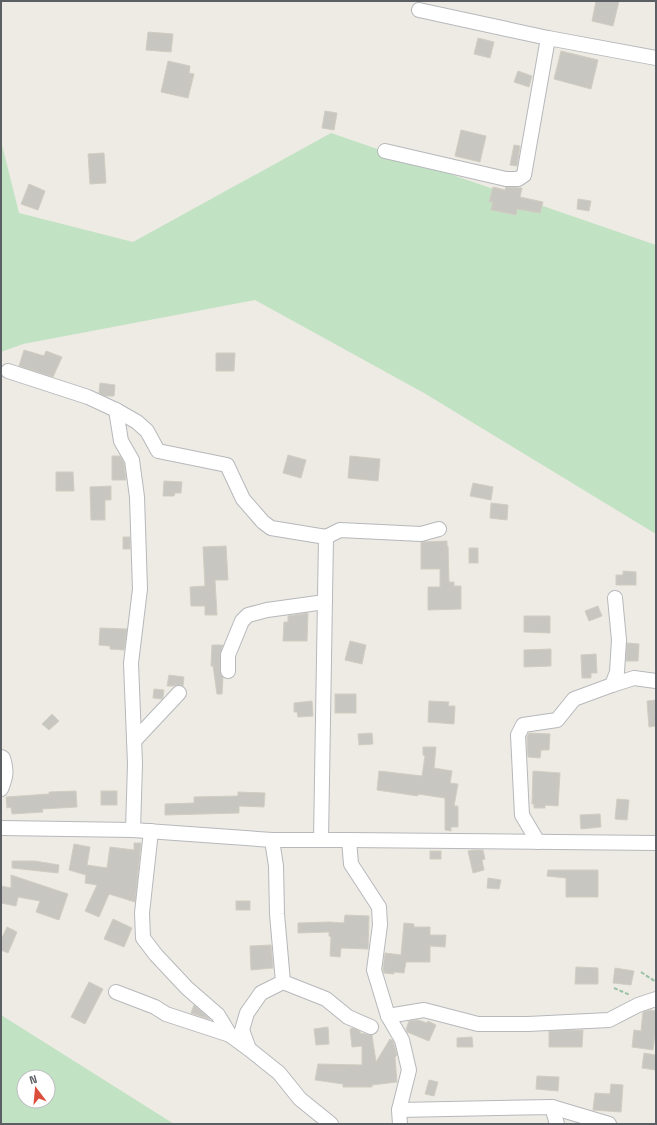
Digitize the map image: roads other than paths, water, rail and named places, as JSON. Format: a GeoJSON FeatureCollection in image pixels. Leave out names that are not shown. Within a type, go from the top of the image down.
{"type":"FeatureCollection","features":[{"type":"Feature","properties":{"kind":"street"},"geometry":{"type":"LineString","coordinates":[[419,10],[548,38],[656,58]]}},
{"type":"Feature","properties":{"kind":"street"},"geometry":{"type":"LineString","coordinates":[[385,151],[506,179],[518,179],[524,175],[548,38]]}},
{"type":"Feature","properties":{"kind":"street"},"geometry":{"type":"LineString","coordinates":[[8,371],[88,397],[116,410],[137,422],[147,431],[158,451],[227,465],[243,499],[263,522],[271,528],[326,537],[340,530],[421,534],[439,529]]}},
{"type":"Feature","properties":{"kind":"street"},"geometry":{"type":"LineString","coordinates":[[116,410],[121,441],[132,460],[136,497],[140,589],[131,663],[135,764],[133,830]]}},
{"type":"Feature","properties":{"kind":"street"},"geometry":{"type":"LineString","coordinates":[[322,840],[326,537]]}},
{"type":"Feature","properties":{"kind":"street"},"geometry":{"type":"LineString","coordinates":[[612,685],[618,672],[620,640],[615,598]]}},
{"type":"Feature","properties":{"kind":"street"},"geometry":{"type":"LineString","coordinates":[[228,671],[228,655],[242,621],[248,615],[267,610],[325,602]]}},
{"type":"Feature","properties":{"kind":"street"},"geometry":{"type":"LineString","coordinates":[[538,842],[522,816],[518,735],[523,725],[557,720],[574,699],[612,685],[634,678],[656,681]]}},
{"type":"Feature","properties":{"kind":"street"},"geometry":{"type":"LineString","coordinates":[[134,741],[179,693]]}},
{"type":"Feature","properties":{"kind":"street"},"geometry":{"type":"LineString","coordinates":[[1,757],[3,758],[6,768],[5,780],[1,789]]}},
{"type":"Feature","properties":{"kind":"street"},"geometry":{"type":"LineString","coordinates":[[1,828],[133,830],[272,840],[656,843]]}},
{"type":"Feature","properties":{"kind":"street"},"geometry":{"type":"LineString","coordinates":[[151,831],[142,913],[143,938],[156,956],[187,988],[218,1015],[230,1035]]}},
{"type":"Feature","properties":{"kind":"street"},"geometry":{"type":"LineString","coordinates":[[272,840],[276,866],[277,914],[283,982]]}},
{"type":"Feature","properties":{"kind":"street"},"geometry":{"type":"LineString","coordinates":[[349,840],[351,864],[379,907],[380,925],[374,970],[388,1016],[402,1040],[410,1070],[399,1110],[400,1124]]}},
{"type":"Feature","properties":{"kind":"street"},"geometry":{"type":"LineString","coordinates":[[249,1049],[242,1030],[247,1013],[261,993],[283,982],[326,998],[348,1017],[371,1027]]}},
{"type":"Feature","properties":{"kind":"street"},"geometry":{"type":"LineString","coordinates":[[116,992],[155,1007],[166,1014],[230,1035],[279,1074],[300,1098],[331,1124]]}},
{"type":"Feature","properties":{"kind":"street"},"geometry":{"type":"LineString","coordinates":[[388,1016],[424,1010],[478,1024],[528,1024],[609,1020],[638,1005],[656,999]]}},
{"type":"Feature","properties":{"kind":"street"},"geometry":{"type":"LineString","coordinates":[[399,1110],[552,1108],[609,1124]]}},
{"type":"Feature","properties":{"kind":"street"},"geometry":{"type":"LineString","coordinates":[[552,1108],[557,1124]]}}]}
